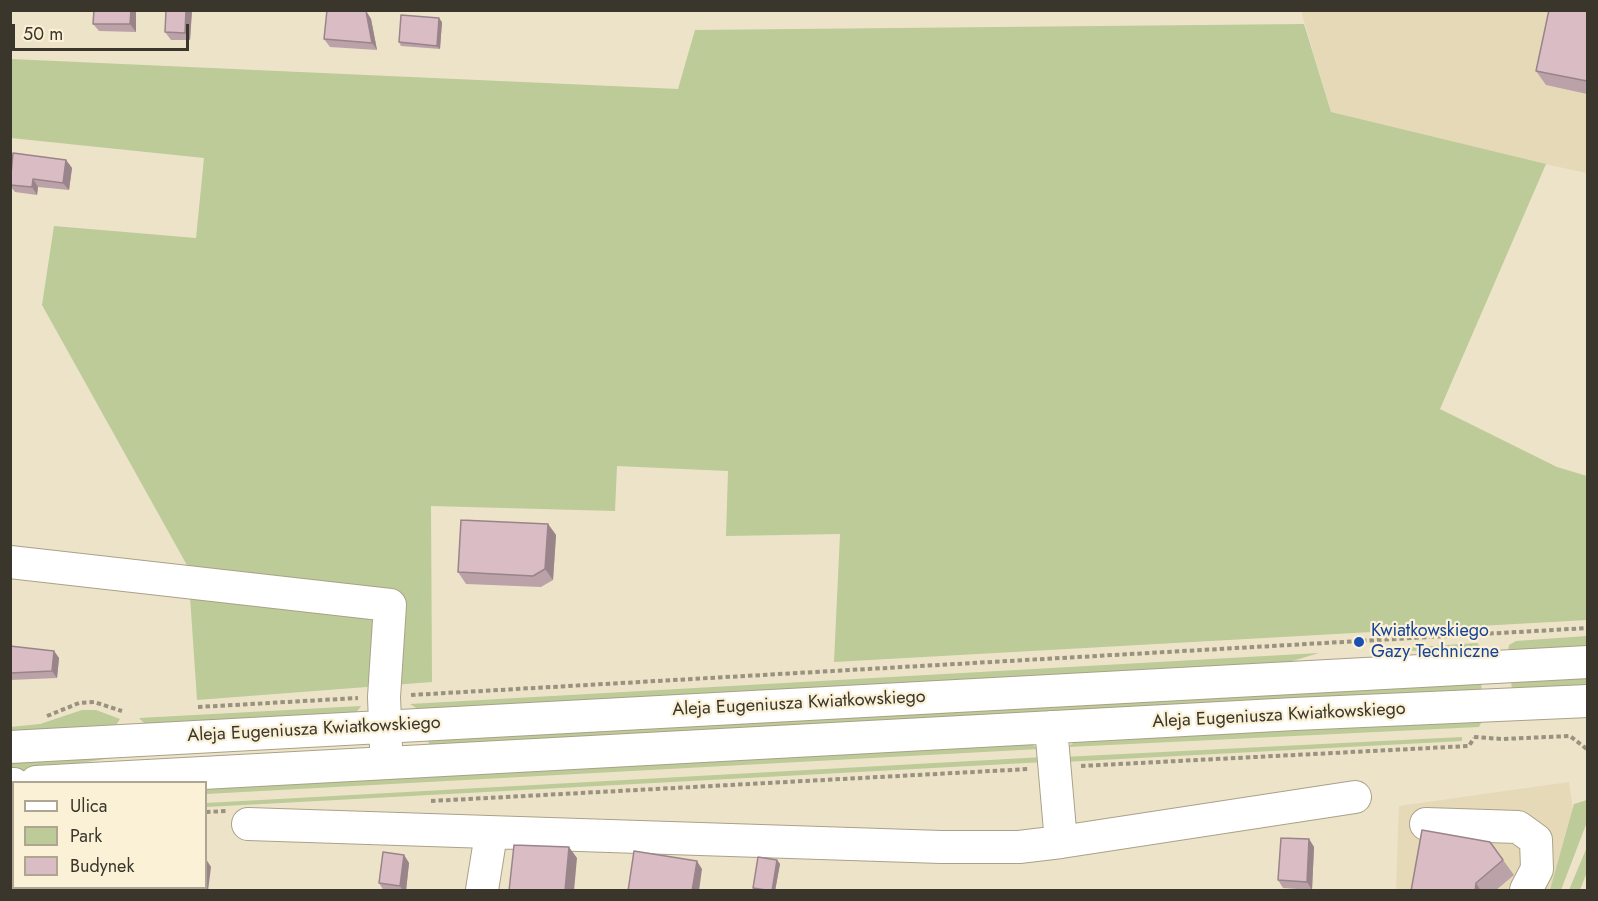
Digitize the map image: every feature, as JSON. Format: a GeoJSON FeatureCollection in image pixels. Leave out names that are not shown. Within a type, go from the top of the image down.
{"type":"FeatureCollection","features":[{"type":"Feature","properties":{"kind":"street"},"geometry":{"type":"LineString","coordinates":[[10,562],[390,606],[384,711],[386,764]]}},
{"type":"Feature","properties":{"kind":"street","name":"Aleja Eugeniusza Kwiatkowskiego"},"geometry":{"type":"LineString","coordinates":[[10,747],[384,711],[1587,662]]}},
{"type":"Feature","properties":{"kind":"street","name":"Aleja Eugeniusza Kwiatkowskiego"},"geometry":{"type":"LineString","coordinates":[[73,781],[1051,727],[1587,701]]}},
{"type":"Feature","properties":{"kind":"street"},"geometry":{"type":"LineString","coordinates":[[1534,704],[1565,709],[1587,723]]}},
{"type":"Feature","properties":{"kind":"street"},"geometry":{"type":"LineString","coordinates":[[1051,727],[1061,843]]}},
{"type":"Feature","properties":{"kind":"street"},"geometry":{"type":"LineString","coordinates":[[242,818],[491,834],[941,847],[1019,847],[1061,843],[1355,797]]}},
{"type":"Feature","properties":{"kind":"street"},"geometry":{"type":"LineString","coordinates":[[1426,824],[1518,827],[1536,840],[1537,869],[1526,891]]}},
{"type":"Feature","properties":{"kind":"street"},"geometry":{"type":"LineString","coordinates":[[482,891],[491,834]]}},
{"type":"Feature","properties":{"kind":"path"},"geometry":{"type":"LineString","coordinates":[[188,708],[384,711],[1587,628]]}},
{"type":"Feature","properties":{"kind":"path"},"geometry":{"type":"LineString","coordinates":[[40,718],[79,703],[94,702],[119,711],[130,711]]}},
{"type":"Feature","properties":{"kind":"path"},"geometry":{"type":"LineString","coordinates":[[1076,766],[1469,746],[1474,738],[1570,736],[1587,750]]}},
{"type":"Feature","properties":{"kind":"path"},"geometry":{"type":"LineString","coordinates":[[425,801],[1033,769]]}},
{"type":"Feature","properties":{"kind":"path"},"geometry":{"type":"LineString","coordinates":[[207,812],[242,818]]}},
{"type":"Feature","properties":{"kind":"shaded area"},"geometry":{"type":"Polygon","coordinates":[[[1301,11],[1587,11],[1587,173],[1488,152],[1331,112],[1301,11]]]}},
{"type":"Feature","properties":{"kind":"shaded area"},"geometry":{"type":"Polygon","coordinates":[[[1569,782],[1574,817],[1550,890],[1396,890],[1399,806],[1569,782]]]}},
{"type":"Feature","properties":{"kind":"green space"},"geometry":{"type":"Polygon","coordinates":[[[1304,24],[1331,112],[1546,164],[1440,409],[1557,467],[1587,476],[1587,620],[834,662],[840,534],[726,536],[728,471],[617,466],[615,511],[431,506],[432,682],[197,700],[188,567],[42,305],[54,226],[196,238],[204,158],[11,138],[11,59],[678,89],[695,30],[1304,24]]]}},
{"type":"Feature","properties":{"kind":"green space"},"geometry":{"type":"Polygon","coordinates":[[[1587,636],[1587,649],[1508,653],[1509,645],[1516,641],[1587,636]]]}},
{"type":"Feature","properties":{"kind":"green space"},"geometry":{"type":"Polygon","coordinates":[[[1477,643],[1481,647],[1481,655],[1387,649],[1477,643]]]}},
{"type":"Feature","properties":{"kind":"green space"},"geometry":{"type":"Polygon","coordinates":[[[1319,653],[1282,664],[421,711],[410,704],[1319,653]]]}},
{"type":"Feature","properties":{"kind":"green space"},"geometry":{"type":"Polygon","coordinates":[[[1587,675],[1587,688],[1512,692],[1511,679],[1587,675]]]}},
{"type":"Feature","properties":{"kind":"green space"},"geometry":{"type":"Polygon","coordinates":[[[1481,680],[1482,694],[431,746],[428,742],[428,739],[1481,680]]]}},
{"type":"Feature","properties":{"kind":"green space"},"geometry":{"type":"Polygon","coordinates":[[[361,706],[355,714],[147,726],[139,718],[361,706]]]}},
{"type":"Feature","properties":{"kind":"green space"},"geometry":{"type":"Polygon","coordinates":[[[82,710],[96,710],[120,719],[114,728],[11,733],[10,727],[40,724],[82,710]]]}},
{"type":"Feature","properties":{"kind":"green space"},"geometry":{"type":"Polygon","coordinates":[[[1483,719],[1479,727],[1068,747],[1078,739],[1483,719]]]}},
{"type":"Feature","properties":{"kind":"green space"},"geometry":{"type":"Polygon","coordinates":[[[1462,737],[1462,741],[1063,762],[1063,757],[1462,737]]]}},
{"type":"Feature","properties":{"kind":"green space"},"geometry":{"type":"Polygon","coordinates":[[[1028,742],[1039,749],[207,794],[207,787],[1028,742]]]}},
{"type":"Feature","properties":{"kind":"green space"},"geometry":{"type":"Polygon","coordinates":[[[117,757],[25,772],[11,773],[11,758],[117,757]]]}},
{"type":"Feature","properties":{"kind":"green space"},"geometry":{"type":"Polygon","coordinates":[[[1044,757],[1045,762],[207,807],[207,803],[1044,757]]]}},
{"type":"Feature","properties":{"kind":"green space"},"geometry":{"type":"Polygon","coordinates":[[[1587,800],[1587,822],[1561,890],[1550,890],[1574,804],[1587,800]]]}},
{"type":"Feature","properties":{"kind":"green space"},"geometry":{"type":"Polygon","coordinates":[[[1587,847],[1587,872],[1580,890],[1569,890],[1587,847]]]}},
{"type":"Feature","properties":{"kind":"building"},"geometry":{"type":"Polygon","coordinates":[[[94,10],[131,10],[130,24],[93,24],[94,10]]]}},
{"type":"Feature","properties":{"kind":"building"},"geometry":{"type":"Polygon","coordinates":[[[166,10],[186,10],[185,33],[165,32],[166,10]]]}},
{"type":"Feature","properties":{"kind":"building"},"geometry":{"type":"Polygon","coordinates":[[[327,10],[366,11],[372,43],[324,39],[327,10]]]}},
{"type":"Feature","properties":{"kind":"building"},"geometry":{"type":"Polygon","coordinates":[[[1549,10],[1587,10],[1587,81],[1536,71],[1549,10]]]}},
{"type":"Feature","properties":{"kind":"building"},"geometry":{"type":"Polygon","coordinates":[[[401,15],[439,18],[437,46],[399,42],[401,15]]]}},
{"type":"Feature","properties":{"kind":"building"},"geometry":{"type":"Polygon","coordinates":[[[13,153],[66,160],[63,183],[33,179],[32,187],[10,185],[13,153]]]}},
{"type":"Feature","properties":{"kind":"building"},"geometry":{"type":"Polygon","coordinates":[[[461,520],[548,524],[545,569],[533,576],[458,572],[461,520]]]}},
{"type":"Feature","properties":{"kind":"building"},"geometry":{"type":"Polygon","coordinates":[[[10,646],[54,651],[52,671],[10,673],[10,646]]]}},
{"type":"Feature","properties":{"kind":"building"},"geometry":{"type":"Polygon","coordinates":[[[10,819],[12,820],[12,844],[10,844],[10,819]]]}},
{"type":"Feature","properties":{"kind":"building"},"geometry":{"type":"Polygon","coordinates":[[[1422,830],[1490,842],[1503,860],[1476,883],[1475,891],[1411,891],[1422,830]]]}},
{"type":"Feature","properties":{"kind":"building"},"geometry":{"type":"Polygon","coordinates":[[[1281,838],[1309,839],[1307,882],[1278,880],[1281,838]]]}},
{"type":"Feature","properties":{"kind":"building"},"geometry":{"type":"Polygon","coordinates":[[[514,845],[569,847],[565,891],[509,891],[514,845]]]}},
{"type":"Feature","properties":{"kind":"building"},"geometry":{"type":"Polygon","coordinates":[[[634,851],[697,861],[692,891],[628,891],[634,851]]]}},
{"type":"Feature","properties":{"kind":"building"},"geometry":{"type":"Polygon","coordinates":[[[383,852],[404,855],[400,886],[379,883],[383,852]]]}},
{"type":"Feature","properties":{"kind":"building"},"geometry":{"type":"Polygon","coordinates":[[[758,857],[777,860],[772,891],[753,888],[758,857]]]}},
{"type":"Feature","properties":{"kind":"building"},"geometry":{"type":"Polygon","coordinates":[[[25,889],[59,889],[58,891],[25,891],[25,889]]]}},
{"type":"Feature","properties":{"kind":"building"},"geometry":{"type":"Polygon","coordinates":[[[180,889],[202,889],[202,891],[179,891],[180,889]]]}},
{"type":"Feature","properties":{"kind":"place","name":"Kwiatkowskiego Gazy Techniczne"},"geometry":{"type":"Point","coordinates":[1359,642]}}]}
